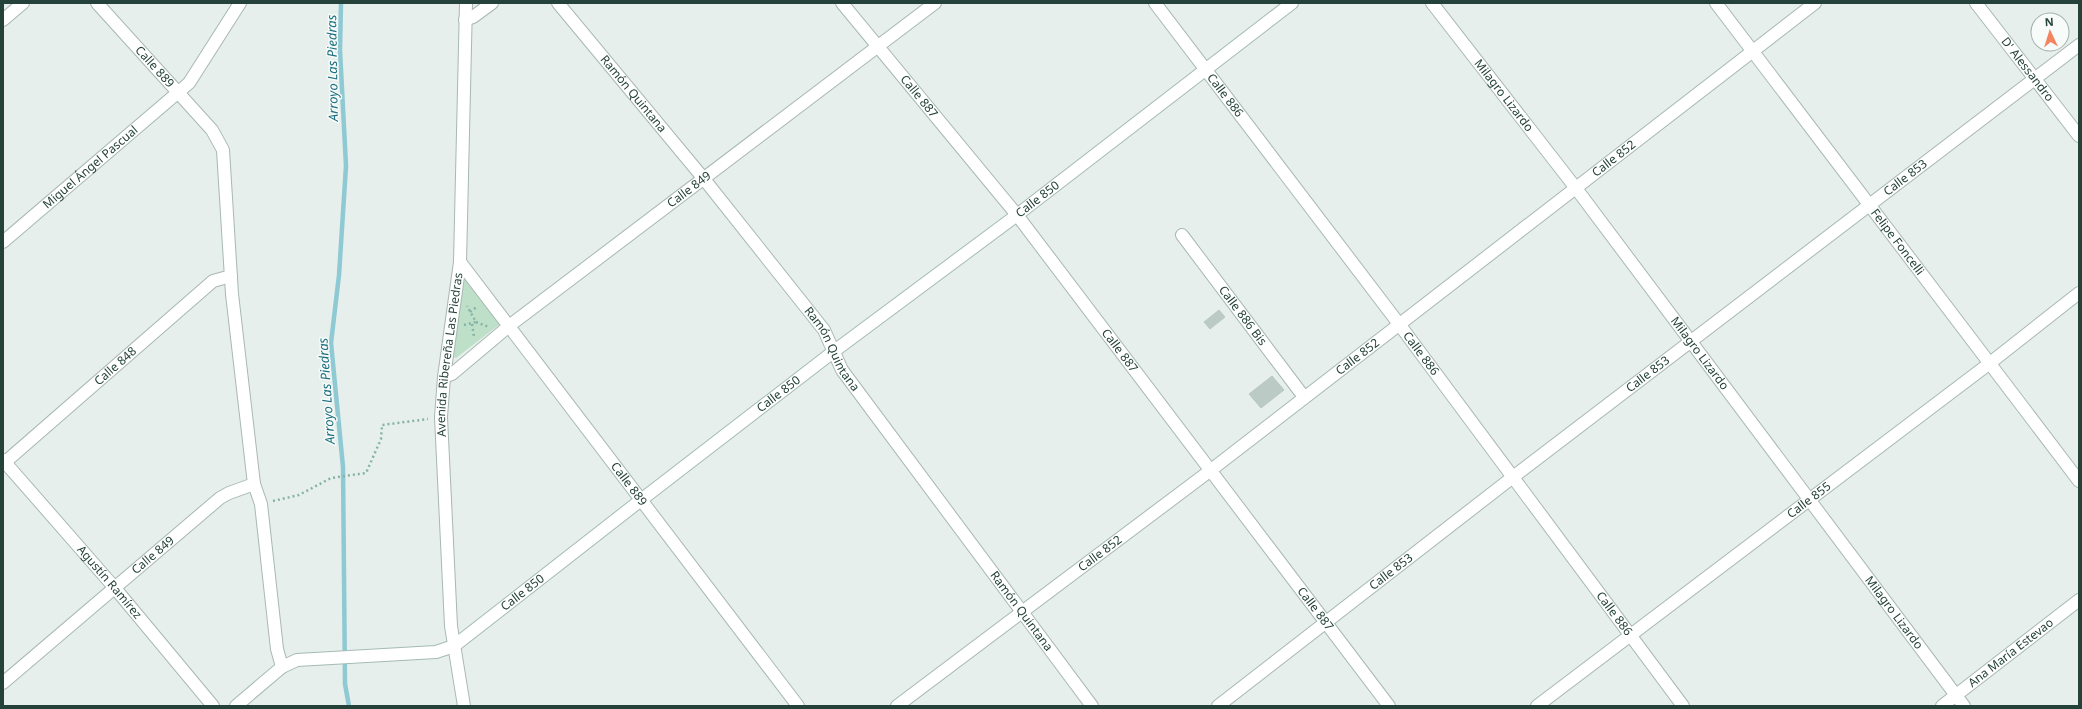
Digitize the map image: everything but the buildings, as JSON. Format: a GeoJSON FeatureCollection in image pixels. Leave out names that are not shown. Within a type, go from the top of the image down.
{"type":"FeatureCollection","features":[{"type":"Feature","properties":{"kind":"street"},"geometry":{"type":"LineString","coordinates":[[3,20],[23,3]]}},
{"type":"Feature","properties":{"kind":"street","name":"Calle 889"},"geometry":{"type":"LineString","coordinates":[[97,3],[219,139],[225,160],[231,276]]}},
{"type":"Feature","properties":{"kind":"street"},"geometry":{"type":"LineString","coordinates":[[178,94],[195,76],[240,3]]}},
{"type":"Feature","properties":{"kind":"street","name":"Avenida Ribereña Las Piedras"},"geometry":{"type":"LineString","coordinates":[[464,706],[451,626],[441,417],[444,377],[460,262],[466,3]]}},
{"type":"Feature","properties":{"kind":"street"},"geometry":{"type":"LineString","coordinates":[[465,20],[474,17],[492,3]]}},
{"type":"Feature","properties":{"kind":"street","name":"Ramón Quintana"},"geometry":{"type":"LineString","coordinates":[[558,3],[704,179],[824,330],[830,340],[833,352],[842,370],[1023,611],[1092,706]]}},
{"type":"Feature","properties":{"kind":"street","name":"Calle 887"},"geometry":{"type":"LineString","coordinates":[[842,3],[1017,215],[1389,706]]}},
{"type":"Feature","properties":{"kind":"street","name":"Calle 849"},"geometry":{"type":"LineString","coordinates":[[444,377],[452,374],[509,326],[935,3]]}},
{"type":"Feature","properties":{"kind":"street","name":"Calle 886"},"geometry":{"type":"LineString","coordinates":[[1155,3],[1399,324],[1683,706]]}},
{"type":"Feature","properties":{"kind":"street","name":"Calle 850"},"geometry":{"type":"LineString","coordinates":[[236,706],[282,667],[297,660],[436,652],[454,646],[833,352],[1017,215],[1292,3]]}},
{"type":"Feature","properties":{"kind":"street","name":"Milagro Lizardo"},"geometry":{"type":"LineString","coordinates":[[1432,3],[1575,187],[1964,706]]}},
{"type":"Feature","properties":{"kind":"street","name":"Felipe Foncelli"},"geometry":{"type":"LineString","coordinates":[[1716,3],[1754,51],[1869,206],[2079,481]]}},
{"type":"Feature","properties":{"kind":"street","name":"Calle 852"},"geometry":{"type":"LineString","coordinates":[[897,706],[1211,470],[1575,187],[1815,3]]}},
{"type":"Feature","properties":{"kind":"street","name":"D' Alessandro"},"geometry":{"type":"LineString","coordinates":[[1976,3],[2079,136]]}},
{"type":"Feature","properties":{"kind":"street","name":"Calle 853"},"geometry":{"type":"LineString","coordinates":[[1218,706],[1513,477],[2079,45]]}},
{"type":"Feature","properties":{"kind":"street","name":"Miguel Ángel Pascual"},"geometry":{"type":"LineString","coordinates":[[3,242],[178,94]]}},
{"type":"Feature","properties":{"kind":"street","name":"Calle 886 Bis"},"geometry":{"type":"LineString","coordinates":[[1182,235],[1304,397]]}},
{"type":"Feature","properties":{"kind":"street","name":"Calle 889"},"geometry":{"type":"LineString","coordinates":[[460,262],[630,483],[641,500],[798,706]]}},
{"type":"Feature","properties":{"kind":"street"},"geometry":{"type":"LineString","coordinates":[[231,276],[254,484],[261,504],[277,649],[282,667]]}},
{"type":"Feature","properties":{"kind":"street","name":"Calle 848"},"geometry":{"type":"LineString","coordinates":[[4,462],[213,281],[231,276]]}},
{"type":"Feature","properties":{"kind":"street","name":"Calle 855"},"geometry":{"type":"LineString","coordinates":[[1537,706],[1990,363],[2079,293]]}},
{"type":"Feature","properties":{"kind":"street","name":"Agustín Ramírez"},"geometry":{"type":"LineString","coordinates":[[4,462],[114,586],[213,706]]}},
{"type":"Feature","properties":{"kind":"street","name":"Calle 849"},"geometry":{"type":"LineString","coordinates":[[3,683],[114,586],[220,498],[254,484]]}},
{"type":"Feature","properties":{"kind":"street","name":"Ana María Estevao"},"geometry":{"type":"LineString","coordinates":[[1942,706],[2079,600]]}},
{"type":"Feature","properties":{"kind":"path"},"geometry":{"type":"LineString","coordinates":[[261,504],[299,496],[331,478],[366,473],[381,439],[382,425],[441,417]]}},
{"type":"Feature","properties":{"kind":"green space"},"geometry":{"type":"Polygon","coordinates":[[[465,276],[500,324],[456,358],[452,356],[465,276]]]}},
{"type":"Feature","properties":{"kind":"waterway","name":"Arroyo Las Piedras"},"geometry":{"type":"LineString","coordinates":[[341,3],[340,50],[346,166],[339,275],[331,343],[343,467],[345,684],[349,706]]}}]}
